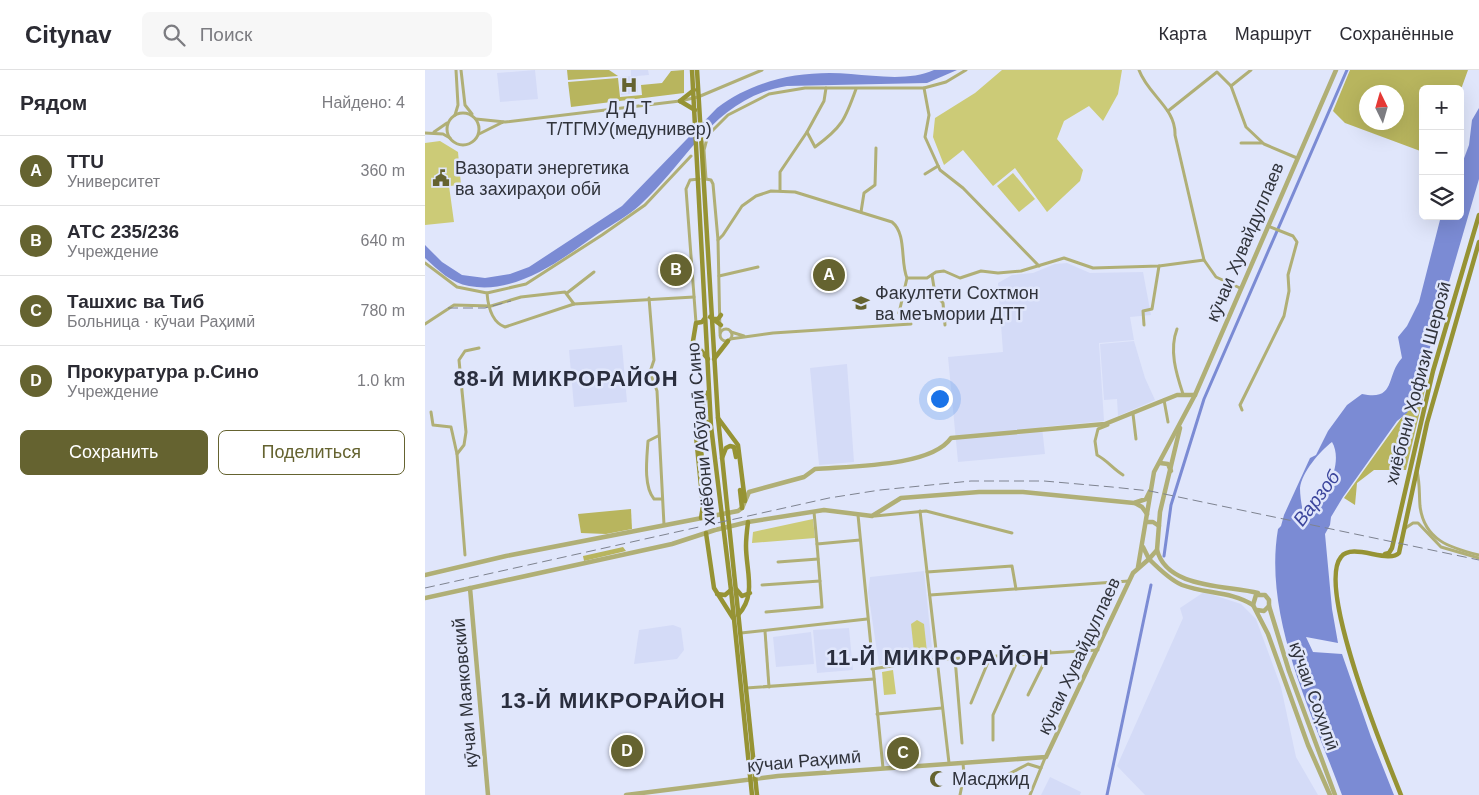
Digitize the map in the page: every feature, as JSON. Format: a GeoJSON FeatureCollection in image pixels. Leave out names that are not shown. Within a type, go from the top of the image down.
{"type":"FeatureCollection","features":[{"type":"Feature","properties":{"kind":"main road","name":"хиёбони Абӯалӣ Сино"},"geometry":{"type":"LineString","coordinates":[[693,70],[696,97]]}},
{"type":"Feature","properties":{"kind":"main road","name":"хиёбони Абӯалӣ Сино"},"geometry":{"type":"LineString","coordinates":[[697,70],[696,112],[710,360],[722,459],[733,589],[733,619],[753,779],[757,795]]}},
{"type":"Feature","properties":{"kind":"main road"},"geometry":{"type":"LineString","coordinates":[[694,90],[679,101],[696,112]]}},
{"type":"Feature","properties":{"kind":"main road","name":"хиёбони Ҳофизи Шерозӣ"},"geometry":{"type":"LineString","coordinates":[[1383,555],[1388,554],[1392,548],[1409,467],[1435,361],[1479,215]]}},
{"type":"Feature","properties":{"kind":"main road","name":"хиёбони Ҳофизи Шерозӣ"},"geometry":{"type":"LineString","coordinates":[[1383,555],[1392,556],[1398,554],[1447,350],[1479,242]]}},
{"type":"Feature","properties":{"kind":"main road"},"geometry":{"type":"LineString","coordinates":[[707,316],[717,320],[721,315]]}},
{"type":"Feature","properties":{"kind":"main road"},"geometry":{"type":"LineString","coordinates":[[707,316],[703,321],[696,323],[693,341],[710,360],[729,340]]}},
{"type":"Feature","properties":{"kind":"main road"},"geometry":{"type":"LineString","coordinates":[[707,316],[721,324]]}},
{"type":"Feature","properties":{"kind":"main road","name":"хиёбони Абӯалӣ Сино"},"geometry":{"type":"LineString","coordinates":[[710,360],[711,426],[738,615],[746,688],[753,779],[752,795]]}},
{"type":"Feature","properties":{"kind":"main road"},"geometry":{"type":"LineString","coordinates":[[701,518],[703,506],[695,426],[709,389]]}},
{"type":"Feature","properties":{"kind":"main road"},"geometry":{"type":"LineString","coordinates":[[718,418],[738,445],[745,501]]}},
{"type":"Feature","properties":{"kind":"main road"},"geometry":{"type":"LineString","coordinates":[[709,517],[700,422],[705,420],[711,426]]}},
{"type":"Feature","properties":{"kind":"main road"},"geometry":{"type":"LineString","coordinates":[[722,459],[726,448],[734,448],[740,510]]}},
{"type":"Feature","properties":{"kind":"main road"},"geometry":{"type":"LineString","coordinates":[[1409,467],[1417,469]]}},
{"type":"Feature","properties":{"kind":"main road"},"geometry":{"type":"LineString","coordinates":[[742,488],[749,492]]}},
{"type":"Feature","properties":{"kind":"main road"},"geometry":{"type":"LineString","coordinates":[[738,615],[747,603],[750,593],[746,547],[748,522]]}},
{"type":"Feature","properties":{"kind":"main road"},"geometry":{"type":"LineString","coordinates":[[706,532],[715,593],[733,619]]}},
{"type":"Feature","properties":{"kind":"main road"},"geometry":{"type":"LineString","coordinates":[[1383,555],[1350,552],[1343,554],[1337,563],[1337,586],[1344,638],[1377,734],[1401,795]]}},
{"type":"Feature","properties":{"kind":"main road"},"geometry":{"type":"LineString","coordinates":[[715,593],[725,595],[733,589],[742,596],[750,593]]}},
{"type":"Feature","properties":{"kind":"street"},"geometry":{"type":"LineString","coordinates":[[434,132],[449,122],[455,115],[458,105],[456,70]]}},
{"type":"Feature","properties":{"kind":"street"},"geometry":{"type":"LineString","coordinates":[[461,70],[465,106],[479,124],[479,134]]}},
{"type":"Feature","properties":{"kind":"street"},"geometry":{"type":"LineString","coordinates":[[476,119],[505,122],[679,101],[696,97],[762,70]]}},
{"type":"Feature","properties":{"kind":"street"},"geometry":{"type":"LineString","coordinates":[[706,179],[705,150],[707,138],[728,115],[769,94],[793,89],[924,88],[946,82],[966,70]]}},
{"type":"Feature","properties":{"kind":"street"},"geometry":{"type":"LineString","coordinates":[[1139,70],[1146,84],[1176,124],[1175,135],[1204,260],[1216,277],[1240,288]]}},
{"type":"Feature","properties":{"kind":"street"},"geometry":{"type":"LineString","coordinates":[[1231,86],[1251,70]]}},
{"type":"Feature","properties":{"kind":"street","name":"кӯчаи Хувайдуллаев"},"geometry":{"type":"LineString","coordinates":[[1046,757],[1138,567],[1154,472],[1195,395],[1336,70]]}},
{"type":"Feature","properties":{"kind":"street"},"geometry":{"type":"LineString","coordinates":[[1168,111],[1217,72],[1231,86],[1246,127],[1263,143],[1297,158]]}},
{"type":"Feature","properties":{"kind":"street"},"geometry":{"type":"LineString","coordinates":[[780,190],[780,172],[807,132],[824,102],[826,88]]}},
{"type":"Feature","properties":{"kind":"street"},"geometry":{"type":"LineString","coordinates":[[924,88],[929,115],[925,137],[938,166],[945,176],[963,188],[1039,266]]}},
{"type":"Feature","properties":{"kind":"street"},"geometry":{"type":"LineString","coordinates":[[807,132],[815,147],[835,132],[846,119],[856,89]]}},
{"type":"Feature","properties":{"kind":"street"},"geometry":{"type":"LineString","coordinates":[[455,115],[472,114]]}},
{"type":"Feature","properties":{"kind":"street"},"geometry":{"type":"LineString","coordinates":[[449,122],[447,130],[451,138]]}},
{"type":"Feature","properties":{"kind":"street"},"geometry":{"type":"LineString","coordinates":[[425,133],[434,132],[465,145],[472,142],[479,134],[505,122]]}},
{"type":"Feature","properties":{"kind":"street"},"geometry":{"type":"LineString","coordinates":[[1241,143],[1263,143]]}},
{"type":"Feature","properties":{"kind":"street"},"geometry":{"type":"LineString","coordinates":[[861,212],[864,192],[875,185],[876,148]]}},
{"type":"Feature","properties":{"kind":"street"},"geometry":{"type":"LineString","coordinates":[[425,263],[457,287],[487,293],[526,284],[645,205],[691,156]]}},
{"type":"Feature","properties":{"kind":"street"},"geometry":{"type":"LineString","coordinates":[[925,174],[938,166]]}},
{"type":"Feature","properties":{"kind":"street"},"geometry":{"type":"LineString","coordinates":[[696,323],[686,188],[690,180],[706,179],[711,180],[713,184],[721,315],[720,334],[723,340],[744,336],[911,324]]}},
{"type":"Feature","properties":{"kind":"street"},"geometry":{"type":"LineString","coordinates":[[717,240],[723,235],[736,213],[746,202],[761,193],[780,190],[795,192],[896,225],[903,247],[904,272],[907,278],[899,313]]}},
{"type":"Feature","properties":{"kind":"street"},"geometry":{"type":"LineString","coordinates":[[1242,410],[1241,405],[1284,316],[1289,291],[1289,275],[1297,242],[1293,236],[1268,226]]}},
{"type":"Feature","properties":{"kind":"street"},"geometry":{"type":"LineString","coordinates":[[907,278],[932,276],[944,271],[960,278],[981,271],[1006,273],[1064,258],[1089,268],[1159,266],[1204,260]]}},
{"type":"Feature","properties":{"kind":"street"},"geometry":{"type":"LineString","coordinates":[[1144,325],[1143,310],[1152,309],[1159,266]]}},
{"type":"Feature","properties":{"kind":"street"},"geometry":{"type":"LineString","coordinates":[[719,276],[758,267]]}},
{"type":"Feature","properties":{"kind":"street"},"geometry":{"type":"LineString","coordinates":[[425,324],[454,305],[488,306],[521,297],[567,292],[594,272]]}},
{"type":"Feature","properties":{"kind":"street"},"geometry":{"type":"LineString","coordinates":[[932,276],[935,294],[943,303],[945,325]]}},
{"type":"Feature","properties":{"kind":"street"},"geometry":{"type":"LineString","coordinates":[[567,292],[574,304]]}},
{"type":"Feature","properties":{"kind":"street"},"geometry":{"type":"LineString","coordinates":[[487,293],[488,306],[500,326],[505,327],[574,304],[649,298],[694,297]]}},
{"type":"Feature","properties":{"kind":"street"},"geometry":{"type":"LineString","coordinates":[[649,298],[654,360],[650,372],[656,384],[664,525]]}},
{"type":"Feature","properties":{"kind":"street"},"geometry":{"type":"LineString","coordinates":[[721,324],[730,331]]}},
{"type":"Feature","properties":{"kind":"street"},"geometry":{"type":"LineString","coordinates":[[720,334],[724,329],[744,336]]}},
{"type":"Feature","properties":{"kind":"street"},"geometry":{"type":"LineString","coordinates":[[1177,329],[1173,340],[1173,352],[1183,394]]}},
{"type":"Feature","properties":{"kind":"street"},"geometry":{"type":"LineString","coordinates":[[729,340],[730,331]]}},
{"type":"Feature","properties":{"kind":"street"},"geometry":{"type":"LineString","coordinates":[[457,454],[464,445],[466,432],[460,357],[465,351],[479,348]]}},
{"type":"Feature","properties":{"kind":"street"},"geometry":{"type":"LineString","coordinates":[[425,575],[740,510],[749,492],[804,477],[815,469],[909,460],[941,449],[951,438],[1109,422],[1183,394],[1195,395]]}},
{"type":"Feature","properties":{"kind":"street"},"geometry":{"type":"LineString","coordinates":[[1164,400],[1168,422]]}},
{"type":"Feature","properties":{"kind":"street"},"geometry":{"type":"LineString","coordinates":[[431,412],[433,425],[451,427],[457,454],[465,556]]}},
{"type":"Feature","properties":{"kind":"street"},"geometry":{"type":"LineString","coordinates":[[1133,414],[1136,439]]}},
{"type":"Feature","properties":{"kind":"street"},"geometry":{"type":"LineString","coordinates":[[1109,422],[1108,425],[1099,429],[1096,435],[1097,455],[1109,461],[1113,469],[1123,475]]}},
{"type":"Feature","properties":{"kind":"street","name":"кӯчаи Хувайдуллаев"},"geometry":{"type":"LineString","coordinates":[[1138,567],[1157,550],[1159,526],[1180,425]]}},
{"type":"Feature","properties":{"kind":"street"},"geometry":{"type":"LineString","coordinates":[[658,436],[648,441],[647,467],[650,495],[653,499],[662,499]]}},
{"type":"Feature","properties":{"kind":"street"},"geometry":{"type":"LineString","coordinates":[[1160,463],[1168,464],[1171,471]]}},
{"type":"Feature","properties":{"kind":"street"},"geometry":{"type":"LineString","coordinates":[[1417,469],[1421,512],[1430,534],[1447,546],[1479,556]]}},
{"type":"Feature","properties":{"kind":"street"},"geometry":{"type":"LineString","coordinates":[[1134,503],[1146,499],[1150,491]]}},
{"type":"Feature","properties":{"kind":"street"},"geometry":{"type":"LineString","coordinates":[[872,516],[901,498],[979,492],[1023,492],[1134,503],[1142,506],[1147,514]]}},
{"type":"Feature","properties":{"kind":"street"},"geometry":{"type":"LineString","coordinates":[[425,598],[672,544],[706,532],[748,522],[814,512],[834,510],[872,516],[920,511],[1011,533]]}},
{"type":"Feature","properties":{"kind":"street"},"geometry":{"type":"LineString","coordinates":[[920,511],[949,763]]}},
{"type":"Feature","properties":{"kind":"street"},"geometry":{"type":"LineString","coordinates":[[766,612],[822,607],[814,512]]}},
{"type":"Feature","properties":{"kind":"street"},"geometry":{"type":"LineString","coordinates":[[858,515],[883,768]]}},
{"type":"Feature","properties":{"kind":"street"},"geometry":{"type":"LineString","coordinates":[[1146,522],[1153,522],[1159,526]]}},
{"type":"Feature","properties":{"kind":"street"},"geometry":{"type":"LineString","coordinates":[[1404,529],[1413,523],[1418,523],[1433,541],[1443,548],[1479,556]]}},
{"type":"Feature","properties":{"kind":"street"},"geometry":{"type":"LineString","coordinates":[[817,544],[860,540]]}},
{"type":"Feature","properties":{"kind":"street"},"geometry":{"type":"LineString","coordinates":[[1143,546],[1146,556],[1149,558]]}},
{"type":"Feature","properties":{"kind":"street"},"geometry":{"type":"LineString","coordinates":[[1157,550],[1164,566],[1182,578],[1260,594]]}},
{"type":"Feature","properties":{"kind":"street","name":"кӯчаи Соҳилӣ"},"geometry":{"type":"LineString","coordinates":[[1149,558],[1156,567],[1183,586],[1234,595],[1253,605],[1257,610],[1308,745],[1330,795]]}},
{"type":"Feature","properties":{"kind":"street"},"geometry":{"type":"LineString","coordinates":[[778,562],[818,559]]}},
{"type":"Feature","properties":{"kind":"street"},"geometry":{"type":"LineString","coordinates":[[927,572],[1013,566],[1016,589]]}},
{"type":"Feature","properties":{"kind":"street"},"geometry":{"type":"LineString","coordinates":[[762,585],[820,581]]}},
{"type":"Feature","properties":{"kind":"street"},"geometry":{"type":"LineString","coordinates":[[930,594],[1130,581]]}},
{"type":"Feature","properties":{"kind":"street","name":"кӯчаи Маяковский"},"geometry":{"type":"LineString","coordinates":[[470,588],[488,795]]}},
{"type":"Feature","properties":{"kind":"street"},"geometry":{"type":"LineString","coordinates":[[1253,605],[1254,598],[1260,594]]}},
{"type":"Feature","properties":{"kind":"street","name":"кӯчаи Соҳилӣ"},"geometry":{"type":"LineString","coordinates":[[1260,594],[1268,597],[1289,671],[1335,795]]}},
{"type":"Feature","properties":{"kind":"street"},"geometry":{"type":"LineString","coordinates":[[1257,610],[1264,611],[1269,606]]}},
{"type":"Feature","properties":{"kind":"street"},"geometry":{"type":"LineString","coordinates":[[740,633],[867,619]]}},
{"type":"Feature","properties":{"kind":"street"},"geometry":{"type":"LineString","coordinates":[[765,631],[769,687]]}},
{"type":"Feature","properties":{"kind":"street"},"geometry":{"type":"LineString","coordinates":[[873,669],[937,659],[1050,651],[1099,650]]}},
{"type":"Feature","properties":{"kind":"street"},"geometry":{"type":"LineString","coordinates":[[1029,695],[1050,651]]}},
{"type":"Feature","properties":{"kind":"street"},"geometry":{"type":"LineString","coordinates":[[993,740],[993,715],[1021,653]]}},
{"type":"Feature","properties":{"kind":"street"},"geometry":{"type":"LineString","coordinates":[[971,703],[991,655]]}},
{"type":"Feature","properties":{"kind":"street"},"geometry":{"type":"LineString","coordinates":[[955,658],[962,742]]}},
{"type":"Feature","properties":{"kind":"street"},"geometry":{"type":"LineString","coordinates":[[1282,674],[1289,671]]}},
{"type":"Feature","properties":{"kind":"street"},"geometry":{"type":"LineString","coordinates":[[746,688],[873,679]]}},
{"type":"Feature","properties":{"kind":"street"},"geometry":{"type":"LineString","coordinates":[[877,714],[942,708]]}},
{"type":"Feature","properties":{"kind":"street"},"geometry":{"type":"LineString","coordinates":[[1030,795],[1046,757]]}},
{"type":"Feature","properties":{"kind":"street","name":"кӯчаи Раҳимӣ"},"geometry":{"type":"LineString","coordinates":[[626,795],[692,785],[753,779],[1046,757]]}},
{"type":"Feature","properties":{"kind":"street"},"geometry":{"type":"LineString","coordinates":[[960,795],[964,775],[963,762]]}},
{"type":"Feature","properties":{"kind":"street"},"geometry":{"type":"LineString","coordinates":[[987,780],[1005,776],[1028,764],[1041,768]]}},
{"type":"Feature","properties":{"kind":"shaded area"},"geometry":{"type":"Polygon","coordinates":[[[535,70],[538,99],[500,102],[497,73],[535,70]]]}},
{"type":"Feature","properties":{"kind":"shaded area"},"geometry":{"type":"Polygon","coordinates":[[[567,70],[609,70],[618,76],[568,80],[567,70]]]}},
{"type":"Feature","properties":{"kind":"shaded area","name":"Д Д Т Т/ТГМУ(медунивер)"},"geometry":{"type":"Polygon","coordinates":[[[631,70],[648,70],[649,75],[637,76],[638,93],[621,95],[620,77],[631,76],[631,70]]]}},
{"type":"Feature","properties":{"kind":"shaded area"},"geometry":{"type":"Polygon","coordinates":[[[684,70],[684,93],[571,107],[568,82],[618,78],[620,97],[642,95],[641,85],[662,83],[671,71],[684,70]]]}},
{"type":"Feature","properties":{"kind":"shaded area"},"geometry":{"type":"Polygon","coordinates":[[[1002,70],[1122,70],[1118,94],[1103,121],[1089,106],[1064,121],[1057,139],[1083,170],[1080,181],[1047,212],[1015,168],[993,186],[963,150],[944,165],[933,137],[935,118],[975,93],[1002,70]]]}},
{"type":"Feature","properties":{"kind":"shaded area"},"geometry":{"type":"Polygon","coordinates":[[[1350,70],[1468,70],[1463,85],[1419,85],[1419,151],[1364,130],[1404,130],[1404,85],[1359,85],[1359,128],[1345,123],[1333,111],[1350,70]]]}},
{"type":"Feature","properties":{"kind":"shaded area"},"geometry":{"type":"Polygon","coordinates":[[[440,141],[458,152],[461,185],[449,186],[454,222],[425,225],[425,143],[440,141]]]}},
{"type":"Feature","properties":{"kind":"shaded area"},"geometry":{"type":"Polygon","coordinates":[[[1013,173],[1035,199],[1019,212],[997,186],[1013,173]]]}},
{"type":"Feature","properties":{"kind":"shaded area"},"geometry":{"type":"Polygon","coordinates":[[[680,259],[680,287],[672,287],[671,260],[680,259]]]}},
{"type":"Feature","properties":{"kind":"shaded area"},"geometry":{"type":"Polygon","coordinates":[[[1067,263],[1090,273],[1143,272],[1151,315],[1130,317],[1134,340],[1099,343],[1104,421],[1042,427],[1045,454],[958,462],[948,357],[1003,352],[998,283],[1012,275],[1033,273],[1055,264],[1067,263]]]}},
{"type":"Feature","properties":{"kind":"shaded area"},"geometry":{"type":"Polygon","coordinates":[[[1134,341],[1145,378],[1155,400],[1118,416],[1117,399],[1104,400],[1100,344],[1134,341]]]}},
{"type":"Feature","properties":{"kind":"shaded area"},"geometry":{"type":"Polygon","coordinates":[[[622,345],[627,402],[574,407],[569,350],[622,345]]]}},
{"type":"Feature","properties":{"kind":"shaded area"},"geometry":{"type":"Polygon","coordinates":[[[847,364],[854,462],[819,465],[810,368],[847,364]]]}},
{"type":"Feature","properties":{"kind":"shaded area"},"geometry":{"type":"Polygon","coordinates":[[[1420,376],[1428,377],[1406,470],[1374,470],[1357,483],[1355,505],[1344,498],[1407,410],[1420,376]]]}},
{"type":"Feature","properties":{"kind":"shaded area"},"geometry":{"type":"Polygon","coordinates":[[[631,509],[632,529],[606,534],[581,533],[578,514],[631,509]]]}},
{"type":"Feature","properties":{"kind":"shaded area"},"geometry":{"type":"Polygon","coordinates":[[[813,519],[815,538],[752,543],[753,532],[813,519]]]}},
{"type":"Feature","properties":{"kind":"shaded area"},"geometry":{"type":"Polygon","coordinates":[[[623,547],[626,551],[584,561],[583,556],[623,547]]]}},
{"type":"Feature","properties":{"kind":"shaded area"},"geometry":{"type":"Polygon","coordinates":[[[924,571],[933,658],[879,665],[868,592],[870,577],[924,571]]]}},
{"type":"Feature","properties":{"kind":"shaded area"},"geometry":{"type":"Polygon","coordinates":[[[1204,592],[1241,604],[1256,619],[1281,687],[1296,757],[1318,795],[1145,795],[1117,766],[1183,618],[1180,608],[1204,592]]]}},
{"type":"Feature","properties":{"kind":"shaded area"},"geometry":{"type":"Polygon","coordinates":[[[917,620],[924,624],[927,652],[921,656],[914,652],[911,624],[917,620]]]}},
{"type":"Feature","properties":{"kind":"shaded area"},"geometry":{"type":"Polygon","coordinates":[[[673,625],[681,628],[684,650],[677,659],[634,664],[639,630],[673,625]]]}},
{"type":"Feature","properties":{"kind":"shaded area"},"geometry":{"type":"Polygon","coordinates":[[[849,628],[853,670],[817,673],[813,630],[849,628]]]}},
{"type":"Feature","properties":{"kind":"shaded area"},"geometry":{"type":"Polygon","coordinates":[[[811,632],[814,664],[776,667],[773,637],[811,632]]]}},
{"type":"Feature","properties":{"kind":"shaded area"},"geometry":{"type":"Polygon","coordinates":[[[893,670],[896,694],[884,695],[882,672],[893,670]]]}},
{"type":"Feature","properties":{"kind":"shaded area"},"geometry":{"type":"Polygon","coordinates":[[[1050,777],[1081,792],[1080,795],[1041,795],[1050,777]]]}},
{"type":"Feature","properties":{"kind":"water"},"geometry":{"type":"Polygon","coordinates":[[[934,70],[957,70],[927,83],[787,86],[762,92],[740,103],[705,133],[640,205],[570,254],[538,273],[521,280],[487,287],[469,286],[451,279],[425,258],[425,245],[442,262],[462,275],[485,278],[510,274],[529,267],[622,206],[717,108],[732,98],[763,83],[798,75],[833,73],[904,77],[915,76],[934,70]]]}},
{"type":"Feature","properties":{"kind":"water"},"geometry":{"type":"Polygon","coordinates":[[[1479,108],[1479,179],[1417,392],[1407,413],[1397,421],[1343,497],[1331,517],[1330,525],[1325,534],[1332,609],[1338,643],[1306,637],[1313,652],[1342,654],[1371,737],[1394,795],[1342,795],[1293,664],[1284,630],[1277,596],[1275,562],[1278,529],[1281,526],[1284,515],[1310,458],[1316,455],[1328,431],[1347,405],[1362,394],[1381,394],[1389,385],[1393,372],[1402,358],[1398,337],[1407,326],[1419,302],[1440,220],[1464,220],[1464,158],[1469,145],[1472,120],[1479,108]],[[1332,442],[1317,456],[1304,475],[1300,488],[1304,516],[1325,493],[1334,472],[1336,461],[1332,442]]]}},
{"type":"Feature","properties":{"kind":"waterway"},"geometry":{"type":"LineString","coordinates":[[1164,556],[1171,505],[1204,399],[1347,70]]}},
{"type":"Feature","properties":{"kind":"waterway"},"geometry":{"type":"LineString","coordinates":[[1107,795],[1151,585]]}},
{"type":"Feature","properties":{"kind":"railway"},"geometry":{"type":"LineString","coordinates":[[448,308],[485,308],[511,301]]}},
{"type":"Feature","properties":{"kind":"railway"},"geometry":{"type":"LineString","coordinates":[[425,588],[829,498],[880,490],[971,481],[1044,481],[1150,491],[1479,560]]}},
{"type":"Feature","properties":{"kind":"place","name":"Д Д Т Т/ТГМУ(медунивер)"},"geometry":{"type":"Point","coordinates":[629,85]}},
{"type":"Feature","properties":{"kind":"place","name":"Вазорати энергетика ва захираҳои обӣ"},"geometry":{"type":"Point","coordinates":[441,178]}},
{"type":"Feature","properties":{"kind":"place","name":"АТС 235/236"},"geometry":{"type":"Point","coordinates":[676,270]}},
{"type":"Feature","properties":{"kind":"place","name":"TTU"},"geometry":{"type":"Point","coordinates":[829,275]}},
{"type":"Feature","properties":{"kind":"place","name":"Факултети Сохтмон ва меъмории ДТТ"},"geometry":{"type":"Point","coordinates":[861,303]}},
{"type":"Feature","properties":{"kind":"place","name":"Прокуратура р.Сино"},"geometry":{"type":"Point","coordinates":[627,751]}},
{"type":"Feature","properties":{"kind":"place","name":"Ташхис ва Тиб"},"geometry":{"type":"Point","coordinates":[903,753]}},
{"type":"Feature","properties":{"kind":"place","name":"Масджид"},"geometry":{"type":"Point","coordinates":[938,779]}},
{"type":"Feature","properties":{"kind":"district","name":"88-Й МИКРОРАЙОН"},"geometry":{"type":"Point","coordinates":[566,378]}},
{"type":"Feature","properties":{"kind":"district","name":"11-Й МИКРОРАЙОН"},"geometry":{"type":"Point","coordinates":[938,657]}},
{"type":"Feature","properties":{"kind":"district","name":"13-Й МИКРОРАЙОН"},"geometry":{"type":"Point","coordinates":[613,700]}},
{"type":"Feature","properties":{"kind":"water label","name":"Варзоб"},"geometry":{"type":"Point","coordinates":[1316,498]}}]}
